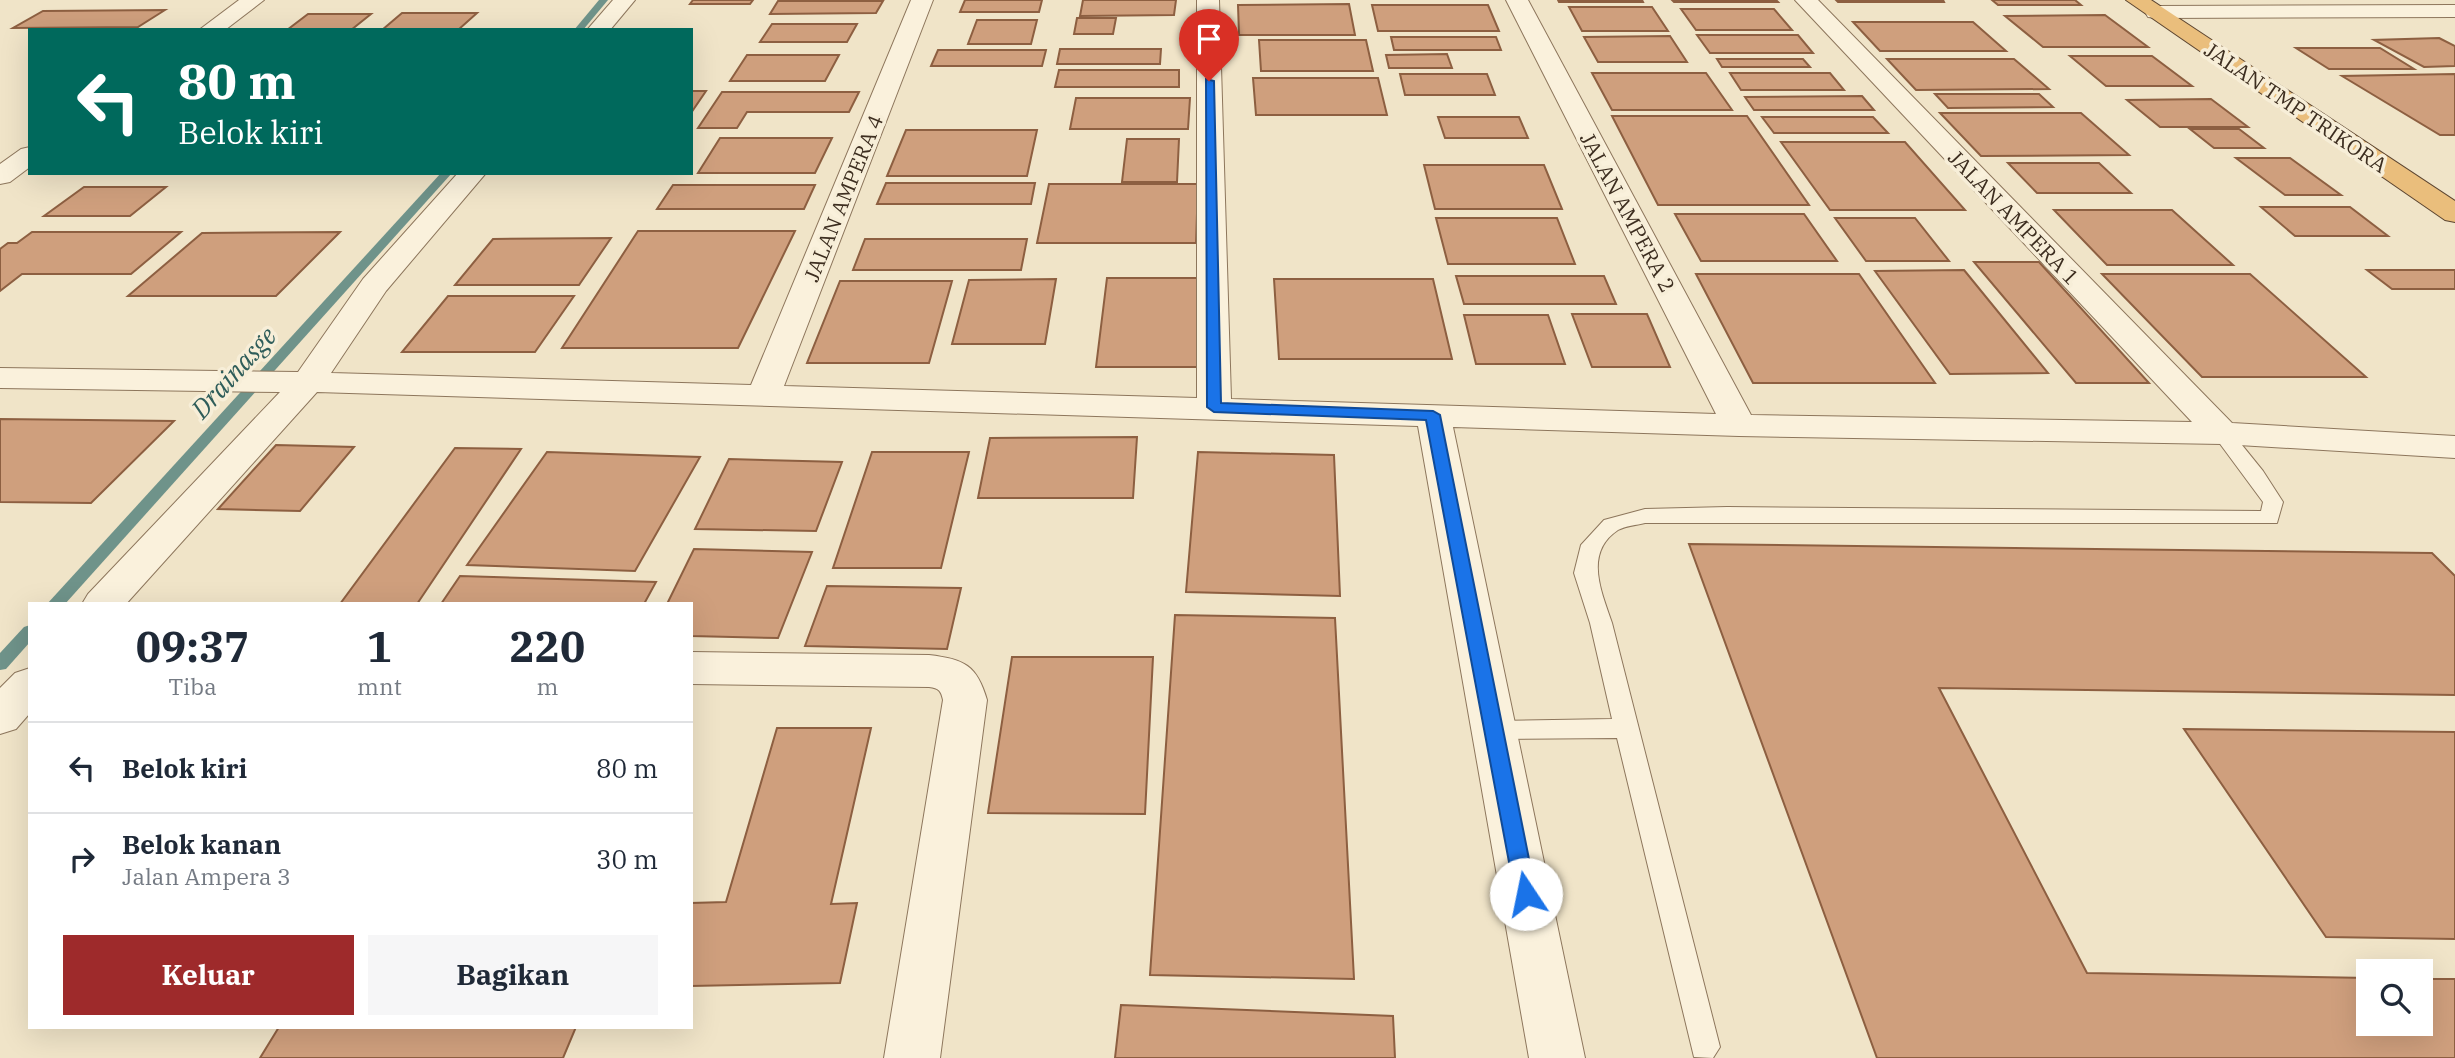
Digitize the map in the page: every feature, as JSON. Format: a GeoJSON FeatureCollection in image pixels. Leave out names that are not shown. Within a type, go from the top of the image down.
{"type":"FeatureCollection","features":[{"type":"Feature","properties":{"kind":"highway","name":"JALAN TMP TRIKORA"},"geometry":{"type":"LineString","coordinates":[[2147,6],[2455,214]]}},
{"type":"Feature","properties":{"kind":"street"},"geometry":{"type":"LineString","coordinates":[[213,28],[253,0]]}},
{"type":"Feature","properties":{"kind":"street"},"geometry":{"type":"LineString","coordinates":[[600,28],[624,0]]}},
{"type":"Feature","properties":{"kind":"street","name":"JALAN AMPERA 4"},"geometry":{"type":"LineString","coordinates":[[764,396],[922,0]]}},
{"type":"Feature","properties":{"kind":"street"},"geometry":{"type":"LineString","coordinates":[[1208,0],[1214,407]]}},
{"type":"Feature","properties":{"kind":"street","name":"JALAN AMPERA 2"},"geometry":{"type":"LineString","coordinates":[[1517,0],[1739,425]]}},
{"type":"Feature","properties":{"kind":"street","name":"JALAN AMPERA 1"},"geometry":{"type":"LineString","coordinates":[[1806,0],[2222,433]]}},
{"type":"Feature","properties":{"kind":"street"},"geometry":{"type":"LineString","coordinates":[[2147,6],[2455,11]]}},
{"type":"Feature","properties":{"kind":"street"},"geometry":{"type":"LineString","coordinates":[[0,176],[28,156]]}},
{"type":"Feature","properties":{"kind":"street"},"geometry":{"type":"LineString","coordinates":[[104,602],[308,382],[374,285],[471,175]]}},
{"type":"Feature","properties":{"kind":"street"},"geometry":{"type":"LineString","coordinates":[[0,378],[308,382],[1214,407],[1739,425],[2222,433],[2455,447]]}},
{"type":"Feature","properties":{"kind":"street"},"geometry":{"type":"LineString","coordinates":[[1433,415],[1557,1058]]}},
{"type":"Feature","properties":{"kind":"street"},"geometry":{"type":"LineString","coordinates":[[693,668],[929,671],[949,673],[961,685],[964,700],[912,1058]]}},
{"type":"Feature","properties":{"kind":"street"},"geometry":{"type":"LineString","coordinates":[[0,717],[28,686]]}},
{"type":"Feature","properties":{"kind":"lane"},"geometry":{"type":"LineString","coordinates":[[1705,1047],[1601,623],[1585,573],[1592,545],[1611,525],[1645,516],[1727,514],[2270,518],[2273,502],[2256,475],[2222,433]]}},
{"type":"Feature","properties":{"kind":"lane"},"geometry":{"type":"LineString","coordinates":[[1494,730],[1627,728]]}},
{"type":"Feature","properties":{"kind":"building"},"geometry":{"type":"Polygon","coordinates":[[[693,0],[753,0],[750,4],[690,4],[693,0]]]}},
{"type":"Feature","properties":{"kind":"building"},"geometry":{"type":"Polygon","coordinates":[[[965,0],[1042,0],[1039,12],[960,12],[965,0]]]}},
{"type":"Feature","properties":{"kind":"building"},"geometry":{"type":"Polygon","coordinates":[[[1083,0],[1176,0],[1174,15],[1080,16],[1083,0]]]}},
{"type":"Feature","properties":{"kind":"building"},"geometry":{"type":"Polygon","coordinates":[[[1558,0],[1642,0],[1643,2],[1559,2],[1558,0]]]}},
{"type":"Feature","properties":{"kind":"building"},"geometry":{"type":"Polygon","coordinates":[[[1672,0],[1776,0],[1778,2],[1674,2],[1672,0]]]}},
{"type":"Feature","properties":{"kind":"building"},"geometry":{"type":"Polygon","coordinates":[[[1836,0],[1943,0],[1944,2],[1838,2],[1836,0]]]}},
{"type":"Feature","properties":{"kind":"building"},"geometry":{"type":"Polygon","coordinates":[[[1992,0],[2075,0],[2081,5],[1998,5],[1992,0]]]}},
{"type":"Feature","properties":{"kind":"building"},"geometry":{"type":"Polygon","coordinates":[[[778,1],[883,1],[876,13],[770,14],[778,1]]]}},
{"type":"Feature","properties":{"kind":"building"},"geometry":{"type":"Polygon","coordinates":[[[1349,4],[1355,35],[1239,35],[1238,5],[1349,4]]]}},
{"type":"Feature","properties":{"kind":"building"},"geometry":{"type":"Polygon","coordinates":[[[1372,5],[1488,5],[1499,31],[1378,31],[1372,5]]]}},
{"type":"Feature","properties":{"kind":"building"},"geometry":{"type":"Polygon","coordinates":[[[1569,7],[1652,7],[1668,31],[1582,31],[1569,7]]]}},
{"type":"Feature","properties":{"kind":"building"},"geometry":{"type":"Polygon","coordinates":[[[1681,9],[1774,9],[1792,30],[1696,30],[1681,9]]]}},
{"type":"Feature","properties":{"kind":"building"},"geometry":{"type":"Polygon","coordinates":[[[165,10],[138,27],[13,28],[43,11],[165,10]]]}},
{"type":"Feature","properties":{"kind":"building"},"geometry":{"type":"Polygon","coordinates":[[[402,13],[477,13],[460,28],[384,28],[402,13]]]}},
{"type":"Feature","properties":{"kind":"building"},"geometry":{"type":"Polygon","coordinates":[[[308,14],[371,14],[354,28],[290,28],[308,14]]]}},
{"type":"Feature","properties":{"kind":"building"},"geometry":{"type":"Polygon","coordinates":[[[2105,15],[2148,47],[2043,47],[2005,16],[2105,15]]]}},
{"type":"Feature","properties":{"kind":"building"},"geometry":{"type":"Polygon","coordinates":[[[1077,18],[1116,18],[1113,34],[1074,34],[1077,18]]]}},
{"type":"Feature","properties":{"kind":"building"},"geometry":{"type":"Polygon","coordinates":[[[977,20],[1037,20],[1031,44],[968,44],[977,20]]]}},
{"type":"Feature","properties":{"kind":"building"},"geometry":{"type":"Polygon","coordinates":[[[1853,22],[1973,22],[2006,51],[1880,51],[1853,22]]]}},
{"type":"Feature","properties":{"kind":"building"},"geometry":{"type":"Polygon","coordinates":[[[772,24],[857,24],[847,42],[760,42],[772,24]]]}},
{"type":"Feature","properties":{"kind":"building"},"geometry":{"type":"Polygon","coordinates":[[[1697,35],[1798,35],[1813,53],[1710,53],[1697,35]]]}},
{"type":"Feature","properties":{"kind":"building"},"geometry":{"type":"Polygon","coordinates":[[[1670,36],[1687,62],[1598,62],[1584,37],[1670,36]]]}},
{"type":"Feature","properties":{"kind":"building"},"geometry":{"type":"Polygon","coordinates":[[[1391,37],[1496,37],[1501,50],[1394,50],[1391,37]]]}},
{"type":"Feature","properties":{"kind":"building"},"geometry":{"type":"Polygon","coordinates":[[[2439,38],[2455,46],[2455,66],[2424,67],[2374,40],[2439,38]]]}},
{"type":"Feature","properties":{"kind":"building"},"geometry":{"type":"Polygon","coordinates":[[[1259,40],[1366,40],[1373,71],[1261,71],[1259,40]]]}},
{"type":"Feature","properties":{"kind":"building"},"geometry":{"type":"Polygon","coordinates":[[[2296,48],[2380,48],[2414,69],[2329,69],[2296,48]]]}},
{"type":"Feature","properties":{"kind":"building"},"geometry":{"type":"Polygon","coordinates":[[[1060,49],[1161,49],[1160,64],[1057,64],[1060,49]]]}},
{"type":"Feature","properties":{"kind":"building"},"geometry":{"type":"Polygon","coordinates":[[[938,50],[1046,50],[1042,66],[931,66],[938,50]]]}},
{"type":"Feature","properties":{"kind":"building"},"geometry":{"type":"Polygon","coordinates":[[[1447,54],[1452,68],[1389,68],[1386,55],[1447,54]]]}},
{"type":"Feature","properties":{"kind":"building"},"geometry":{"type":"Polygon","coordinates":[[[747,55],[839,55],[825,81],[730,81],[747,55]]]}},
{"type":"Feature","properties":{"kind":"building"},"geometry":{"type":"Polygon","coordinates":[[[2070,56],[2152,56],[2192,86],[2106,86],[2070,56]]]}},
{"type":"Feature","properties":{"kind":"building"},"geometry":{"type":"Polygon","coordinates":[[[1717,59],[1803,59],[1810,67],[1722,67],[1717,59]]]}},
{"type":"Feature","properties":{"kind":"building"},"geometry":{"type":"Polygon","coordinates":[[[1887,59],[2014,59],[2049,89],[1916,90],[1887,59]]]}},
{"type":"Feature","properties":{"kind":"building"},"geometry":{"type":"Polygon","coordinates":[[[1059,70],[1179,70],[1179,87],[1055,87],[1059,70]]]}},
{"type":"Feature","properties":{"kind":"building"},"geometry":{"type":"Polygon","coordinates":[[[1592,73],[1706,73],[1732,110],[1612,110],[1592,73]]]}},
{"type":"Feature","properties":{"kind":"building"},"geometry":{"type":"Polygon","coordinates":[[[1730,73],[1830,73],[1844,90],[1741,90],[1730,73]]]}},
{"type":"Feature","properties":{"kind":"building"},"geometry":{"type":"Polygon","coordinates":[[[1400,74],[1487,74],[1495,95],[1405,95],[1400,74]]]}},
{"type":"Feature","properties":{"kind":"building"},"geometry":{"type":"Polygon","coordinates":[[[2455,74],[2455,135],[2440,135],[2342,76],[2455,74]]]}},
{"type":"Feature","properties":{"kind":"building"},"geometry":{"type":"Polygon","coordinates":[[[1253,78],[1378,78],[1387,115],[1256,115],[1253,78]]]}},
{"type":"Feature","properties":{"kind":"building"},"geometry":{"type":"Polygon","coordinates":[[[693,91],[706,91],[693,110],[693,91]]]}},
{"type":"Feature","properties":{"kind":"building"},"geometry":{"type":"Polygon","coordinates":[[[722,92],[859,92],[849,112],[747,112],[737,128],[698,128],[722,92]]]}},
{"type":"Feature","properties":{"kind":"building"},"geometry":{"type":"Polygon","coordinates":[[[1935,94],[2039,94],[2053,107],[1948,108],[1935,94]]]}},
{"type":"Feature","properties":{"kind":"building"},"geometry":{"type":"Polygon","coordinates":[[[1862,96],[1874,110],[1754,110],[1745,97],[1862,96]]]}},
{"type":"Feature","properties":{"kind":"building"},"geometry":{"type":"Polygon","coordinates":[[[1076,98],[1190,98],[1188,129],[1070,129],[1076,98]]]}},
{"type":"Feature","properties":{"kind":"building"},"geometry":{"type":"Polygon","coordinates":[[[2211,99],[2248,127],[2160,127],[2127,100],[2211,99]]]}},
{"type":"Feature","properties":{"kind":"building"},"geometry":{"type":"Polygon","coordinates":[[[1940,113],[2081,113],[2129,155],[1981,156],[1940,113]]]}},
{"type":"Feature","properties":{"kind":"building"},"geometry":{"type":"Polygon","coordinates":[[[1612,116],[1747,116],[1809,205],[1658,205],[1612,116]]]}},
{"type":"Feature","properties":{"kind":"building"},"geometry":{"type":"Polygon","coordinates":[[[1438,117],[1519,117],[1528,138],[1445,138],[1438,117]]]}},
{"type":"Feature","properties":{"kind":"building"},"geometry":{"type":"Polygon","coordinates":[[[1762,117],[1873,117],[1888,133],[1774,133],[1762,117]]]}},
{"type":"Feature","properties":{"kind":"building"},"geometry":{"type":"Polygon","coordinates":[[[2190,129],[2239,129],[2264,148],[2214,148],[2190,129]]]}},
{"type":"Feature","properties":{"kind":"building"},"geometry":{"type":"Polygon","coordinates":[[[906,130],[1037,130],[1027,176],[887,176],[906,130]]]}},
{"type":"Feature","properties":{"kind":"building"},"geometry":{"type":"Polygon","coordinates":[[[720,138],[832,138],[815,173],[698,173],[720,138]]]}},
{"type":"Feature","properties":{"kind":"building"},"geometry":{"type":"Polygon","coordinates":[[[1127,139],[1179,139],[1177,182],[1122,182],[1127,139]]]}},
{"type":"Feature","properties":{"kind":"building"},"geometry":{"type":"Polygon","coordinates":[[[1781,142],[1905,142],[1965,210],[1830,210],[1781,142]]]}},
{"type":"Feature","properties":{"kind":"building"},"geometry":{"type":"Polygon","coordinates":[[[2236,158],[2290,158],[2341,195],[2285,195],[2236,158]]]}},
{"type":"Feature","properties":{"kind":"building"},"geometry":{"type":"Polygon","coordinates":[[[2008,163],[2099,163],[2131,193],[2037,193],[2008,163]]]}},
{"type":"Feature","properties":{"kind":"building"},"geometry":{"type":"Polygon","coordinates":[[[1424,165],[1544,165],[1562,209],[1435,209],[1424,165]]]}},
{"type":"Feature","properties":{"kind":"building"},"geometry":{"type":"Polygon","coordinates":[[[886,183],[1035,183],[1031,204],[877,204],[886,183]]]}},
{"type":"Feature","properties":{"kind":"building"},"geometry":{"type":"Polygon","coordinates":[[[1049,184],[1198,184],[1196,243],[1037,243],[1049,184]]]}},
{"type":"Feature","properties":{"kind":"building"},"geometry":{"type":"Polygon","coordinates":[[[673,185],[815,185],[804,209],[657,209],[673,185]]]}},
{"type":"Feature","properties":{"kind":"building"},"geometry":{"type":"Polygon","coordinates":[[[84,187],[166,187],[130,216],[44,216],[84,187]]]}},
{"type":"Feature","properties":{"kind":"building"},"geometry":{"type":"Polygon","coordinates":[[[2261,207],[2350,207],[2388,236],[2295,236],[2261,207]]]}},
{"type":"Feature","properties":{"kind":"building"},"geometry":{"type":"Polygon","coordinates":[[[2054,210],[2172,210],[2233,265],[2107,265],[2054,210]]]}},
{"type":"Feature","properties":{"kind":"building"},"geometry":{"type":"Polygon","coordinates":[[[1675,214],[1804,214],[1837,261],[1701,261],[1675,214]]]}},
{"type":"Feature","properties":{"kind":"building"},"geometry":{"type":"Polygon","coordinates":[[[1436,218],[1557,218],[1575,264],[1448,264],[1436,218]]]}},
{"type":"Feature","properties":{"kind":"building"},"geometry":{"type":"Polygon","coordinates":[[[1835,218],[1915,218],[1949,261],[1866,261],[1835,218]]]}},
{"type":"Feature","properties":{"kind":"building"},"geometry":{"type":"Polygon","coordinates":[[[638,231],[795,231],[738,348],[562,348],[638,231]]]}},
{"type":"Feature","properties":{"kind":"building"},"geometry":{"type":"Polygon","coordinates":[[[32,232],[181,232],[131,274],[22,274],[0,291],[0,249],[8,243],[17,243],[32,232]]]}},
{"type":"Feature","properties":{"kind":"building"},"geometry":{"type":"Polygon","coordinates":[[[340,232],[276,296],[128,296],[202,233],[340,232]]]}},
{"type":"Feature","properties":{"kind":"building"},"geometry":{"type":"Polygon","coordinates":[[[611,238],[579,285],[455,285],[493,239],[611,238]]]}},
{"type":"Feature","properties":{"kind":"building"},"geometry":{"type":"Polygon","coordinates":[[[865,239],[1027,239],[1021,270],[853,270],[865,239]]]}},
{"type":"Feature","properties":{"kind":"building"},"geometry":{"type":"Polygon","coordinates":[[[1974,262],[2039,262],[2149,383],[2076,383],[1974,262]]]}},
{"type":"Feature","properties":{"kind":"building"},"geometry":{"type":"Polygon","coordinates":[[[1964,270],[2048,373],[1950,374],[1875,271],[1964,270]]]}},
{"type":"Feature","properties":{"kind":"building"},"geometry":{"type":"Polygon","coordinates":[[[2367,270],[2455,270],[2455,289],[2392,289],[2367,270]]]}},
{"type":"Feature","properties":{"kind":"building"},"geometry":{"type":"Polygon","coordinates":[[[1696,274],[1859,274],[1935,383],[1753,383],[1696,274]]]}},
{"type":"Feature","properties":{"kind":"building"},"geometry":{"type":"Polygon","coordinates":[[[2102,274],[2250,274],[2366,377],[2202,377],[2102,274]]]}},
{"type":"Feature","properties":{"kind":"building"},"geometry":{"type":"Polygon","coordinates":[[[1456,276],[1604,276],[1616,304],[1464,304],[1456,276]]]}},
{"type":"Feature","properties":{"kind":"building"},"geometry":{"type":"Polygon","coordinates":[[[1107,278],[1199,278],[1198,367],[1096,367],[1107,278]]]}},
{"type":"Feature","properties":{"kind":"building"},"geometry":{"type":"Polygon","coordinates":[[[1056,279],[1045,344],[952,344],[969,280],[1056,279]]]}},
{"type":"Feature","properties":{"kind":"building"},"geometry":{"type":"Polygon","coordinates":[[[1274,279],[1433,279],[1452,359],[1279,359],[1274,279]]]}},
{"type":"Feature","properties":{"kind":"building"},"geometry":{"type":"Polygon","coordinates":[[[840,281],[952,281],[929,363],[807,363],[840,281]]]}},
{"type":"Feature","properties":{"kind":"building"},"geometry":{"type":"Polygon","coordinates":[[[448,296],[574,296],[535,352],[402,352],[448,296]]]}},
{"type":"Feature","properties":{"kind":"building"},"geometry":{"type":"Polygon","coordinates":[[[1572,314],[1647,314],[1670,367],[1592,367],[1572,314]]]}},
{"type":"Feature","properties":{"kind":"building"},"geometry":{"type":"Polygon","coordinates":[[[1464,315],[1548,315],[1565,364],[1476,364],[1464,315]]]}},
{"type":"Feature","properties":{"kind":"building"},"geometry":{"type":"Polygon","coordinates":[[[0,419],[174,421],[91,503],[0,502],[0,419]]]}},
{"type":"Feature","properties":{"kind":"building"},"geometry":{"type":"Polygon","coordinates":[[[1137,437],[1133,498],[978,498],[990,438],[1137,437]]]}},
{"type":"Feature","properties":{"kind":"building"},"geometry":{"type":"Polygon","coordinates":[[[276,445],[354,447],[300,511],[218,509],[276,445]]]}},
{"type":"Feature","properties":{"kind":"building"},"geometry":{"type":"Polygon","coordinates":[[[455,448],[521,449],[418,602],[341,602],[455,448]]]}},
{"type":"Feature","properties":{"kind":"building"},"geometry":{"type":"Polygon","coordinates":[[[547,452],[700,457],[635,571],[467,565],[547,452]]]}},
{"type":"Feature","properties":{"kind":"building"},"geometry":{"type":"Polygon","coordinates":[[[872,452],[969,452],[941,568],[833,568],[872,452]]]}},
{"type":"Feature","properties":{"kind":"building"},"geometry":{"type":"Polygon","coordinates":[[[1198,452],[1334,455],[1340,596],[1186,592],[1198,452]]]}},
{"type":"Feature","properties":{"kind":"building"},"geometry":{"type":"Polygon","coordinates":[[[729,459],[842,462],[816,531],[695,529],[729,459]]]}},
{"type":"Feature","properties":{"kind":"building"},"geometry":{"type":"Polygon","coordinates":[[[1689,544],[2432,553],[2455,576],[2455,695],[1939,688],[2087,973],[2356,978],[2356,1036],[2433,1036],[2433,979],[2455,979],[2455,1058],[1877,1058],[1689,544]]]}},
{"type":"Feature","properties":{"kind":"building"},"geometry":{"type":"Polygon","coordinates":[[[694,549],[812,552],[778,638],[693,636],[693,602],[668,602],[694,549]]]}},
{"type":"Feature","properties":{"kind":"building"},"geometry":{"type":"Polygon","coordinates":[[[460,576],[656,582],[645,602],[442,602],[460,576]]]}},
{"type":"Feature","properties":{"kind":"building"},"geometry":{"type":"Polygon","coordinates":[[[827,586],[961,588],[947,649],[805,646],[827,586]]]}},
{"type":"Feature","properties":{"kind":"building"},"geometry":{"type":"Polygon","coordinates":[[[1175,615],[1335,618],[1354,979],[1150,975],[1175,615]]]}},
{"type":"Feature","properties":{"kind":"building"},"geometry":{"type":"Polygon","coordinates":[[[1012,657],[1153,657],[1145,814],[988,813],[1012,657]]]}},
{"type":"Feature","properties":{"kind":"building"},"geometry":{"type":"Polygon","coordinates":[[[777,728],[871,728],[831,904],[857,903],[840,983],[693,986],[693,903],[726,902],[777,728]]]}},
{"type":"Feature","properties":{"kind":"building"},"geometry":{"type":"Polygon","coordinates":[[[2184,729],[2455,732],[2455,939],[2326,937],[2184,729]]]}},
{"type":"Feature","properties":{"kind":"building"},"geometry":{"type":"Polygon","coordinates":[[[1121,1005],[1393,1016],[1395,1058],[1115,1058],[1121,1005]]]}},
{"type":"Feature","properties":{"kind":"building"},"geometry":{"type":"Polygon","coordinates":[[[278,1029],[575,1029],[563,1058],[260,1058],[278,1029]]]}},
{"type":"Feature","properties":{"kind":"waterway","name":"Drainasge"},"geometry":{"type":"LineString","coordinates":[[580,28],[604,0]]}},
{"type":"Feature","properties":{"kind":"waterway","name":"Drainasge"},"geometry":{"type":"LineString","coordinates":[[57,602],[445,175]]}},
{"type":"Feature","properties":{"kind":"waterway","name":"Drainasge"},"geometry":{"type":"LineString","coordinates":[[0,664],[28,633]]}},
{"type":"Feature","properties":{"kind":"route"},"geometry":{"type":"LineString","coordinates":[[1209,81],[1214,407],[1433,415],[1526,894]]}}]}
